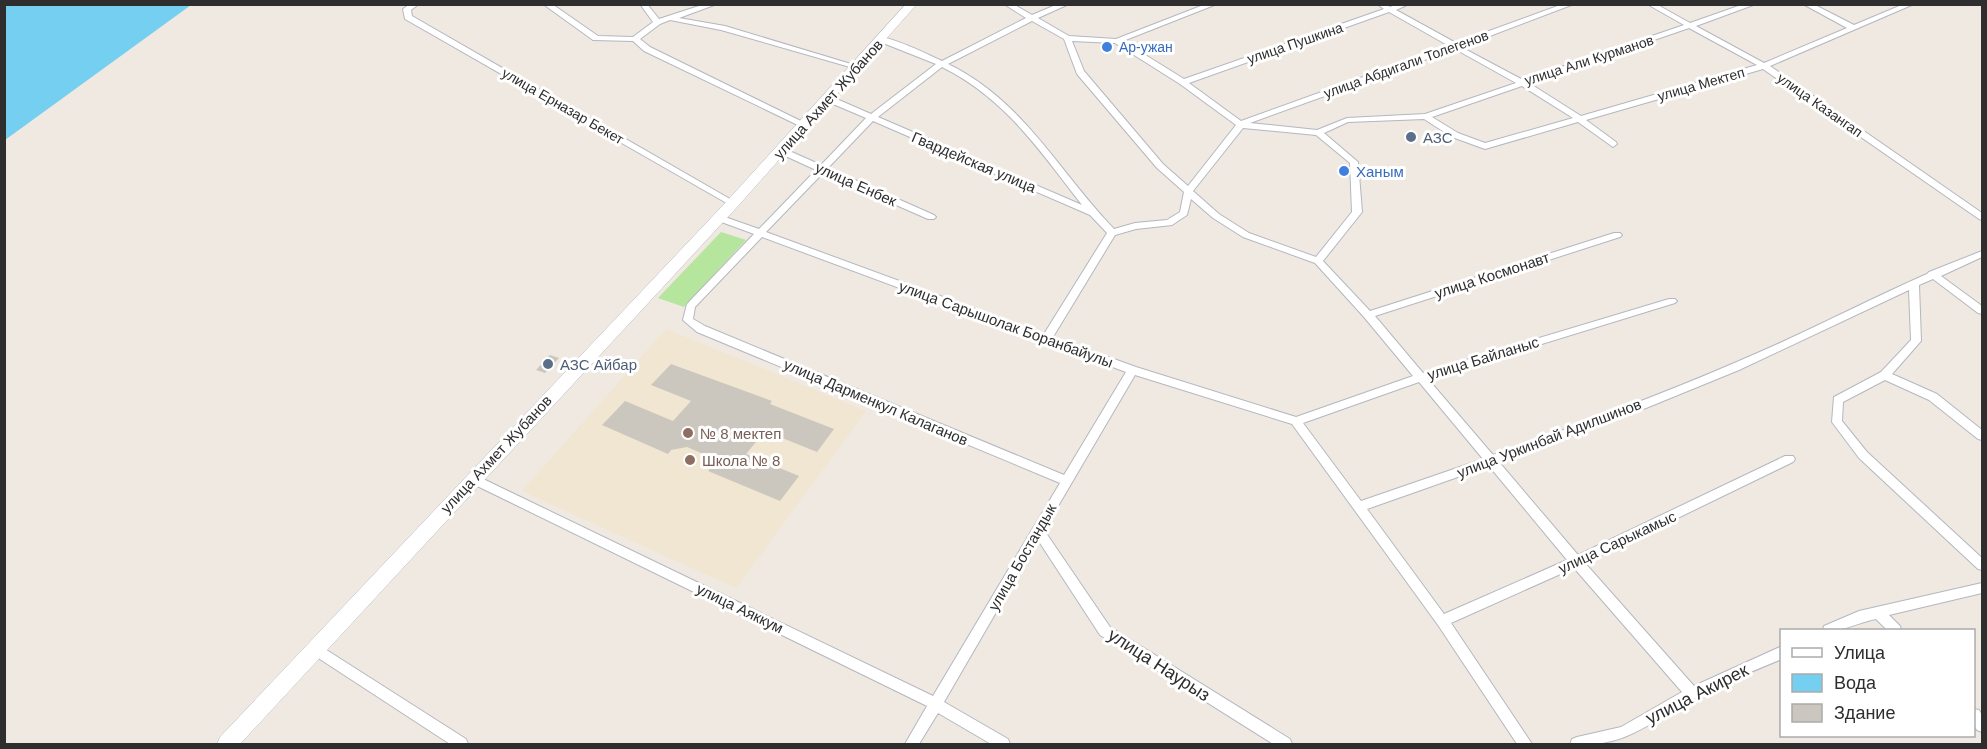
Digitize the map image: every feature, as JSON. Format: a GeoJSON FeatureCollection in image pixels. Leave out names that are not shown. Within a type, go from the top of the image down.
{"type":"FeatureCollection","features":[{"type":"Feature","properties":{"kind":"main road","name":"улица Ахмет Жубанов"},"geometry":{"type":"LineString","coordinates":[[227,744],[314,648],[782,151],[912,4]]}},
{"type":"Feature","properties":{"kind":"street","name":"улица Ерназар Бекет"},"geometry":{"type":"LineString","coordinates":[[416,4],[407,9],[408,17],[733,203]]}},
{"type":"Feature","properties":{"kind":"street"},"geometry":{"type":"LineString","coordinates":[[546,4],[596,38],[635,39],[647,49],[804,126]]}},
{"type":"Feature","properties":{"kind":"street"},"geometry":{"type":"LineString","coordinates":[[643,4],[657,22]]}},
{"type":"Feature","properties":{"kind":"street"},"geometry":{"type":"LineString","coordinates":[[635,39],[657,22],[714,4]]}},
{"type":"Feature","properties":{"kind":"street"},"geometry":{"type":"LineString","coordinates":[[1007,4],[1067,38],[1117,41],[1214,4]]}},
{"type":"Feature","properties":{"kind":"street"},"geometry":{"type":"LineString","coordinates":[[762,234],[871,118],[941,64],[1032,18],[1066,4]]}},
{"type":"Feature","properties":{"kind":"street"},"geometry":{"type":"LineString","coordinates":[[1380,4],[1523,81],[1583,119],[1613,144]]}},
{"type":"Feature","properties":{"kind":"street","name":"улица Пушкина"},"geometry":{"type":"LineString","coordinates":[[1183,82],[1406,4]]}},
{"type":"Feature","properties":{"kind":"street","name":"улица Абдигали Толегенов"},"geometry":{"type":"LineString","coordinates":[[1241,124],[1571,4]]}},
{"type":"Feature","properties":{"kind":"street","name":"улица Казангап"},"geometry":{"type":"LineString","coordinates":[[1650,4],[1764,66],[1983,217]]}},
{"type":"Feature","properties":{"kind":"street","name":"улица Али Курманов"},"geometry":{"type":"LineString","coordinates":[[1318,133],[1347,120],[1426,116],[1753,4]]}},
{"type":"Feature","properties":{"kind":"street"},"geometry":{"type":"LineString","coordinates":[[1806,4],[1853,28]]}},
{"type":"Feature","properties":{"kind":"street","name":"улица Мектеп"},"geometry":{"type":"LineString","coordinates":[[1426,116],[1455,135],[1485,146],[1764,66],[1911,4]]}},
{"type":"Feature","properties":{"kind":"street"},"geometry":{"type":"LineString","coordinates":[[669,18],[722,28],[857,67]]}},
{"type":"Feature","properties":{"kind":"street"},"geometry":{"type":"LineString","coordinates":[[1067,38],[1080,72],[1160,166],[1188,192],[1216,216],[1246,235],[1318,261],[1368,315],[1490,462],[1692,693]]}},
{"type":"Feature","properties":{"kind":"street"},"geometry":{"type":"LineString","coordinates":[[881,39],[920,52],[967,78],[1009,109],[1093,213]]}},
{"type":"Feature","properties":{"kind":"street"},"geometry":{"type":"LineString","coordinates":[[1117,41],[1183,82],[1241,124],[1318,133],[1354,162],[1357,212],[1318,261]]}},
{"type":"Feature","properties":{"kind":"street","name":"Гвардейская улица"},"geometry":{"type":"LineString","coordinates":[[829,99],[1093,213],[1112,233]]}},
{"type":"Feature","properties":{"kind":"street"},"geometry":{"type":"LineString","coordinates":[[1046,339],[1112,233],[1135,226],[1169,222],[1184,213],[1188,192],[1241,124]]}},
{"type":"Feature","properties":{"kind":"street","name":"улица Енбек"},"geometry":{"type":"LineString","coordinates":[[782,151],[931,217]]}},
{"type":"Feature","properties":{"kind":"street","name":"улица Сарышолак Боранбайулы"},"geometry":{"type":"LineString","coordinates":[[719,218],[1132,370],[1296,421]]}},
{"type":"Feature","properties":{"kind":"street","name":"улица Дарменкул Калаганов"},"geometry":{"type":"LineString","coordinates":[[762,234],[690,306],[688,320],[701,329],[1067,481]]}},
{"type":"Feature","properties":{"kind":"street","name":"улица Космонавт"},"geometry":{"type":"LineString","coordinates":[[1368,315],[1617,235]]}},
{"type":"Feature","properties":{"kind":"street"},"geometry":{"type":"LineString","coordinates":[[1932,274],[1983,254]]}},
{"type":"Feature","properties":{"kind":"street"},"geometry":{"type":"LineString","coordinates":[[1932,274],[1983,311]]}},
{"type":"Feature","properties":{"kind":"street","name":"улица Уркинбай Адилшинов"},"geometry":{"type":"LineString","coordinates":[[1361,506],[1490,462],[1736,367],[1932,274]]}},
{"type":"Feature","properties":{"kind":"street"},"geometry":{"type":"LineString","coordinates":[[1914,283],[1916,340],[1885,375],[1838,400],[1837,422],[1863,455],[1983,565]]}},
{"type":"Feature","properties":{"kind":"street","name":"улица Байланыс"},"geometry":{"type":"LineString","coordinates":[[1296,421],[1419,378],[1672,301]]}},
{"type":"Feature","properties":{"kind":"street","name":"улица Бостандык"},"geometry":{"type":"LineString","coordinates":[[912,744],[1132,370]]}},
{"type":"Feature","properties":{"kind":"street"},"geometry":{"type":"LineString","coordinates":[[1885,375],[1932,398],[1983,436]]}},
{"type":"Feature","properties":{"kind":"street"},"geometry":{"type":"LineString","coordinates":[[1296,421],[1361,506],[1525,744]]}},
{"type":"Feature","properties":{"kind":"street","name":"улица Сарыкамыс"},"geometry":{"type":"LineString","coordinates":[[1442,621],[1576,562],[1789,459]]}},
{"type":"Feature","properties":{"kind":"street","name":"улица Аяккум"},"geometry":{"type":"LineString","coordinates":[[473,479],[936,704],[1003,744]]}},
{"type":"Feature","properties":{"kind":"street","name":"улица Наурыз"},"geometry":{"type":"LineString","coordinates":[[1038,530],[1105,631],[1285,744]]}},
{"type":"Feature","properties":{"kind":"street"},"geometry":{"type":"LineString","coordinates":[[1831,629],[1859,617],[1983,588]]}},
{"type":"Feature","properties":{"kind":"street"},"geometry":{"type":"LineString","coordinates":[[1878,612],[1894,629]]}},
{"type":"Feature","properties":{"kind":"street"},"geometry":{"type":"LineString","coordinates":[[314,648],[461,744]]}},
{"type":"Feature","properties":{"kind":"street","name":"улица Акирек"},"geometry":{"type":"LineString","coordinates":[[1577,744],[1624,733],[1692,693],[1780,653]]}},
{"type":"Feature","properties":{"kind":"shaded area","name":"Школа № 8"},"geometry":{"type":"Polygon","coordinates":[[[666,329],[866,411],[736,588],[522,491],[666,329]]]}},
{"type":"Feature","properties":{"kind":"green space"},"geometry":{"type":"Polygon","coordinates":[[[721,232],[746,240],[684,307],[658,298],[721,232]]]}},
{"type":"Feature","properties":{"kind":"water"},"geometry":{"type":"Polygon","coordinates":[[[5,4],[191,4],[191,5],[5,140],[5,4]]]}},
{"type":"Feature","properties":{"kind":"building","name":"АЗС Айбар"},"geometry":{"type":"Polygon","coordinates":[[[550,355],[559,358],[545,373],[536,370],[550,355]]]}},
{"type":"Feature","properties":{"kind":"building","name":"№ 8 мектеп"},"geometry":{"type":"Polygon","coordinates":[[[671,364],[772,401],[770,404],[834,429],[817,452],[765,431],[746,454],[799,476],[780,501],[708,471],[712,466],[710,457],[687,447],[671,450],[668,454],[602,425],[625,401],[673,421],[691,401],[651,385],[671,364]]]}},
{"type":"Feature","properties":{"kind":"place","name":"Ар-ужан"},"geometry":{"type":"Point","coordinates":[1107,47]}},
{"type":"Feature","properties":{"kind":"place","name":"АЗС"},"geometry":{"type":"Point","coordinates":[1411,137]}},
{"type":"Feature","properties":{"kind":"place","name":"Ханым"},"geometry":{"type":"Point","coordinates":[1344,171]}},
{"type":"Feature","properties":{"kind":"place","name":"АЗС Айбар"},"geometry":{"type":"Point","coordinates":[548,364]}},
{"type":"Feature","properties":{"kind":"place","name":"№ 8 мектеп"},"geometry":{"type":"Point","coordinates":[688,433]}},
{"type":"Feature","properties":{"kind":"place","name":"Школа № 8"},"geometry":{"type":"Point","coordinates":[690,460]}}]}
